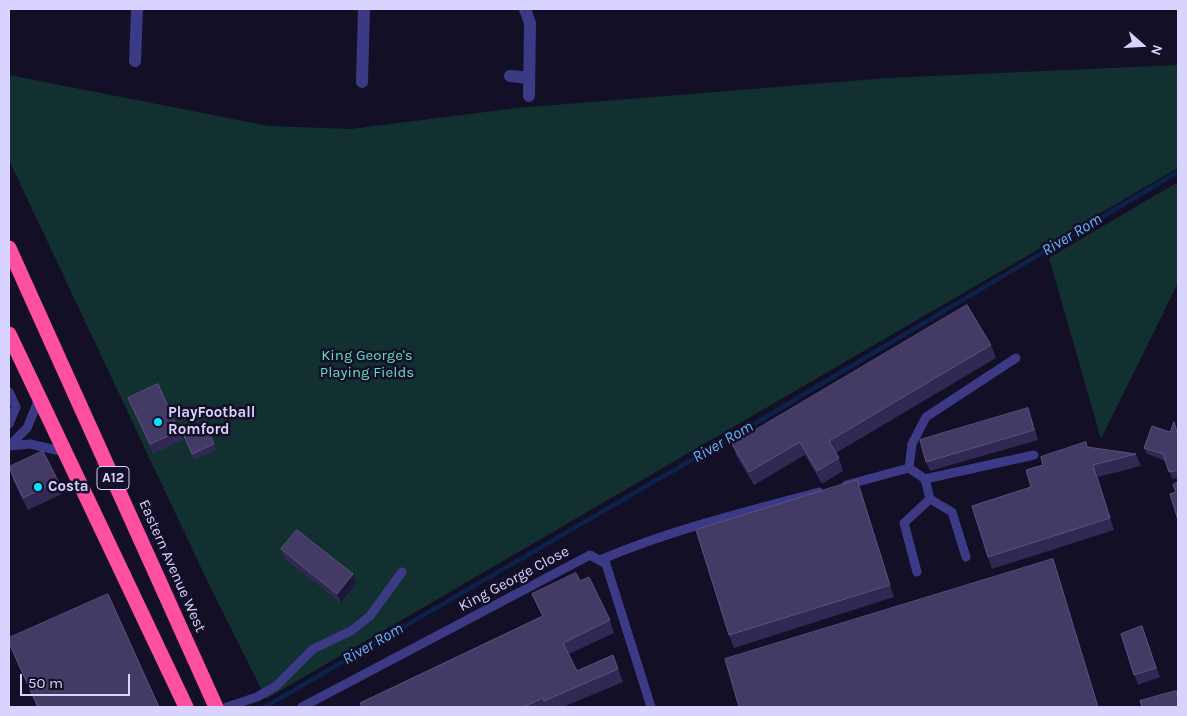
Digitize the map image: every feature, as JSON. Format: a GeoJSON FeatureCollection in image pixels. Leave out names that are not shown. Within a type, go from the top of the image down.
{"type":"FeatureCollection","features":[{"type":"Feature","properties":{"kind":"highway","name":"Eastern Avenue West"},"geometry":{"type":"LineString","coordinates":[[9,248],[216,707]]}},
{"type":"Feature","properties":{"kind":"highway","name":"A12"},"geometry":{"type":"LineString","coordinates":[[9,334],[186,707]]}},
{"type":"Feature","properties":{"kind":"street"},"geometry":{"type":"LineString","coordinates":[[135,60],[138,9]]}},
{"type":"Feature","properties":{"kind":"street"},"geometry":{"type":"LineString","coordinates":[[362,82],[364,9]]}},
{"type":"Feature","properties":{"kind":"street"},"geometry":{"type":"LineString","coordinates":[[526,9],[530,22],[529,96]]}},
{"type":"Feature","properties":{"kind":"street"},"geometry":{"type":"LineString","coordinates":[[510,76],[529,78]]}},
{"type":"Feature","properties":{"kind":"lane"},"geometry":{"type":"LineString","coordinates":[[908,468],[912,444],[926,417],[1016,358]]}},
{"type":"Feature","properties":{"kind":"lane"},"geometry":{"type":"LineString","coordinates":[[9,392],[16,407],[9,424]]}},
{"type":"Feature","properties":{"kind":"lane"},"geometry":{"type":"LineString","coordinates":[[9,446],[27,428],[40,399]]}},
{"type":"Feature","properties":{"kind":"lane"},"geometry":{"type":"LineString","coordinates":[[9,446],[30,444],[65,452]]}},
{"type":"Feature","properties":{"kind":"lane"},"geometry":{"type":"LineString","coordinates":[[925,479],[1034,455]]}},
{"type":"Feature","properties":{"kind":"lane"},"geometry":{"type":"LineString","coordinates":[[600,560],[631,547],[699,524],[908,468],[925,479],[930,499],[952,512],[966,557]]}},
{"type":"Feature","properties":{"kind":"lane"},"geometry":{"type":"LineString","coordinates":[[917,572],[904,523],[930,499]]}},
{"type":"Feature","properties":{"kind":"lane","name":"King George Close"},"geometry":{"type":"LineString","coordinates":[[302,707],[590,555],[600,560]]}},
{"type":"Feature","properties":{"kind":"lane"},"geometry":{"type":"LineString","coordinates":[[600,560],[606,564],[651,707]]}},
{"type":"Feature","properties":{"kind":"lane"},"geometry":{"type":"LineString","coordinates":[[227,707],[256,697],[276,686],[313,649],[351,631],[370,616],[402,572]]}},
{"type":"Feature","properties":{"kind":"green space","name":"King George's Playing Fields"},"geometry":{"type":"Polygon","coordinates":[[[1178,65],[1178,168],[266,699],[212,591],[9,160],[9,75],[269,126],[351,129],[517,108],[888,78],[1178,65]]]}},
{"type":"Feature","properties":{"kind":"green space"},"geometry":{"type":"Polygon","coordinates":[[[1178,182],[1178,283],[1101,439],[1049,258],[1178,182]]]}},
{"type":"Feature","properties":{"kind":"building"},"geometry":{"type":"Polygon","coordinates":[[[967,305],[991,345],[829,441],[839,458],[817,471],[800,442],[749,472],[732,444],[967,305]]]}},
{"type":"Feature","properties":{"kind":"building"},"geometry":{"type":"Polygon","coordinates":[[[158,384],[179,431],[150,444],[128,398],[158,384]]]}},
{"type":"Feature","properties":{"kind":"building"},"geometry":{"type":"Polygon","coordinates":[[[1028,408],[1034,430],[926,462],[920,440],[1028,408]]]}},
{"type":"Feature","properties":{"kind":"building"},"geometry":{"type":"Polygon","coordinates":[[[1174,422],[1178,435],[1178,470],[1169,472],[1163,454],[1144,448],[1152,426],[1170,432],[1174,422]]]}},
{"type":"Feature","properties":{"kind":"building"},"geometry":{"type":"Polygon","coordinates":[[[206,426],[214,444],[192,454],[184,436],[206,426]]]}},
{"type":"Feature","properties":{"kind":"building"},"geometry":{"type":"Polygon","coordinates":[[[1086,442],[1087,447],[1136,454],[1093,465],[1110,518],[988,557],[972,506],[1031,487],[1026,470],[1043,465],[1041,457],[1086,442]]]}},
{"type":"Feature","properties":{"kind":"building"},"geometry":{"type":"Polygon","coordinates":[[[43,451],[58,481],[23,498],[9,467],[43,451]]]}},
{"type":"Feature","properties":{"kind":"building"},"geometry":{"type":"Polygon","coordinates":[[[857,480],[890,585],[729,635],[696,530],[857,480]]]}},
{"type":"Feature","properties":{"kind":"building"},"geometry":{"type":"Polygon","coordinates":[[[1178,482],[1178,520],[1170,494],[1176,492],[1173,485],[1178,482]]]}},
{"type":"Feature","properties":{"kind":"building"},"geometry":{"type":"Polygon","coordinates":[[[297,530],[353,574],[337,594],[281,549],[297,530]]]}},
{"type":"Feature","properties":{"kind":"building"},"geometry":{"type":"Polygon","coordinates":[[[1053,559],[1098,707],[739,707],[725,659],[1053,559]]]}},
{"type":"Feature","properties":{"kind":"building"},"geometry":{"type":"Polygon","coordinates":[[[576,573],[580,581],[589,577],[610,620],[563,643],[577,671],[613,655],[618,669],[544,701],[543,698],[523,707],[362,707],[360,703],[543,616],[532,594],[576,573]]]}},
{"type":"Feature","properties":{"kind":"building"},"geometry":{"type":"Polygon","coordinates":[[[108,594],[159,707],[38,707],[9,643],[9,638],[108,594]]]}},
{"type":"Feature","properties":{"kind":"building"},"geometry":{"type":"Polygon","coordinates":[[[1142,626],[1156,668],[1134,675],[1121,634],[1142,626]]]}},
{"type":"Feature","properties":{"kind":"building"},"geometry":{"type":"Polygon","coordinates":[[[1176,691],[1178,707],[1142,707],[1140,701],[1176,691]]]}},
{"type":"Feature","properties":{"kind":"waterway","name":"River Rom"},"geometry":{"type":"LineString","coordinates":[[265,707],[764,418],[1178,172]]}},
{"type":"Feature","properties":{"kind":"place","name":"PlayFootball Romford"},"geometry":{"type":"Point","coordinates":[158,422]}},
{"type":"Feature","properties":{"kind":"place","name":"Costa"},"geometry":{"type":"Point","coordinates":[38,487]}}]}
